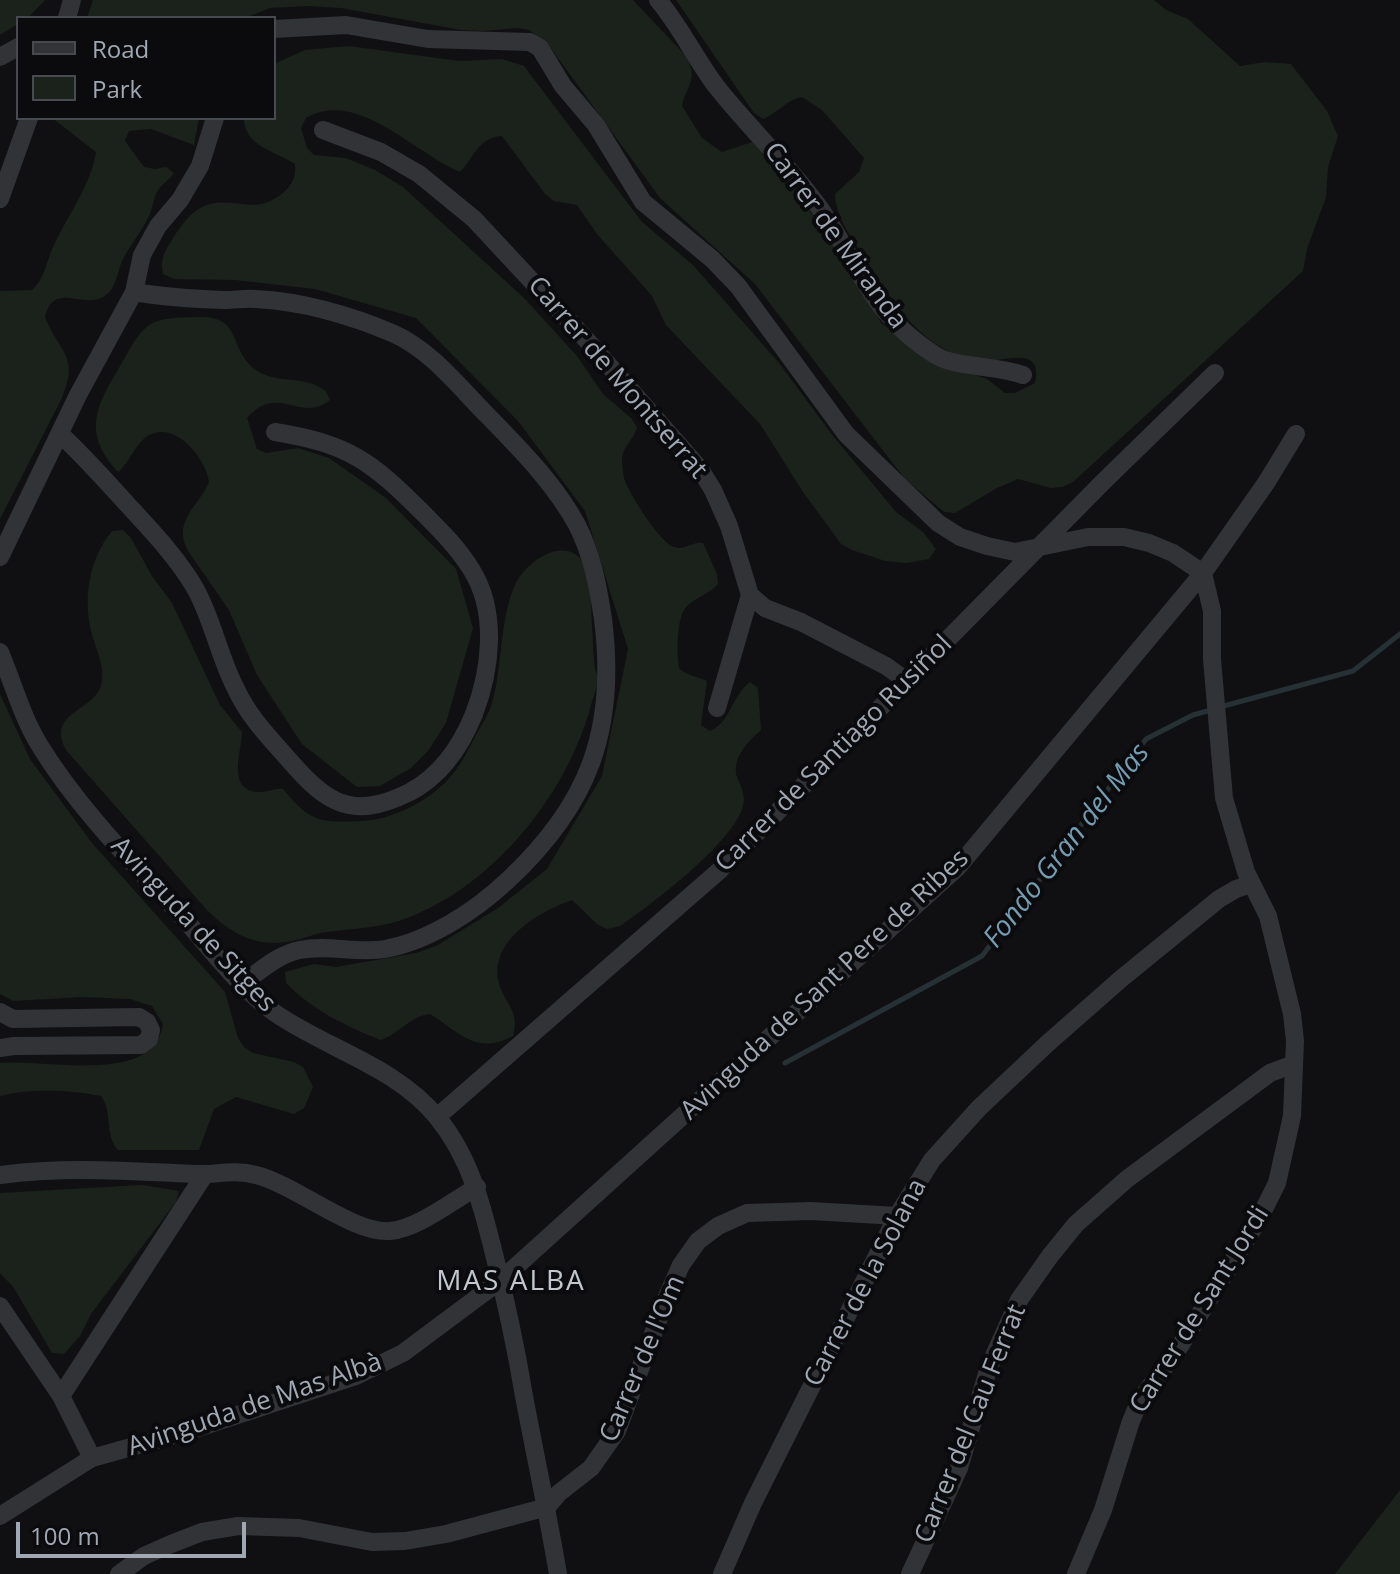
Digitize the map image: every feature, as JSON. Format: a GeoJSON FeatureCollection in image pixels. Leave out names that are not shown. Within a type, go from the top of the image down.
{"type":"FeatureCollection","features":[{"type":"Feature","properties":{"kind":"street","name":"Carrer de Miranda"},"geometry":{"type":"LineString","coordinates":[[658,0],[704,70],[784,161],[821,210],[873,298],[891,322],[938,357],[1005,368],[1023,375]]}},
{"type":"Feature","properties":{"kind":"street"},"geometry":{"type":"LineString","coordinates":[[276,29],[346,25],[439,40],[530,42],[540,48],[563,86],[596,125],[643,202],[712,259],[738,286],[821,401],[864,453],[938,523],[960,537],[1015,552],[1088,537],[1124,537],[1173,553],[1203,573]]}},
{"type":"Feature","properties":{"kind":"street"},"geometry":{"type":"LineString","coordinates":[[0,199],[28,120]]}},
{"type":"Feature","properties":{"kind":"street"},"geometry":{"type":"LineString","coordinates":[[0,557],[134,292],[142,255],[158,226],[180,200],[200,166],[214,120]]}},
{"type":"Feature","properties":{"kind":"street","name":"Carrer de Montserrat"},"geometry":{"type":"LineString","coordinates":[[323,130],[381,152],[419,174],[474,219],[583,336],[706,479],[729,526],[750,595]]}},
{"type":"Feature","properties":{"kind":"street"},"geometry":{"type":"LineString","coordinates":[[134,292],[160,297],[253,298],[284,302],[341,315],[391,332],[415,345],[545,478],[579,528],[597,581],[607,654],[607,687],[599,747],[582,788],[533,855],[505,883],[463,914],[426,935],[404,944],[374,950],[301,949],[285,954],[242,984]]}},
{"type":"Feature","properties":{"kind":"street","name":"Carrer de Santiago Rusiñol"},"geometry":{"type":"LineString","coordinates":[[437,1117],[720,870],[1215,373]]}},
{"type":"Feature","properties":{"kind":"street"},"geometry":{"type":"LineString","coordinates":[[60,434],[96,468],[165,545],[194,587],[234,687],[248,711],[314,788],[325,797],[352,806],[400,797],[417,788],[447,761],[465,736],[481,695],[487,663],[489,627],[484,597],[472,570],[448,538],[392,482],[359,457],[335,445],[275,432]]}},
{"type":"Feature","properties":{"kind":"street","name":"Avinguda de Sant Pere de Ribes"},"geometry":{"type":"LineString","coordinates":[[501,1280],[958,867],[1203,573],[1296,434]]}},
{"type":"Feature","properties":{"kind":"street","name":"Carrer de Sant Jordi"},"geometry":{"type":"LineString","coordinates":[[1076,1574],[1108,1498],[1140,1400],[1180,1346],[1239,1254],[1277,1183],[1292,1116],[1292,1014],[1268,916],[1251,884],[1224,798],[1215,697],[1212,611],[1203,573]]}},
{"type":"Feature","properties":{"kind":"street"},"geometry":{"type":"LineString","coordinates":[[717,708],[750,595],[765,608],[801,622],[886,666],[907,681]]}},
{"type":"Feature","properties":{"kind":"street","name":"Avinguda de Sitges"},"geometry":{"type":"LineString","coordinates":[[0,652],[25,717],[55,769],[87,810],[242,984],[272,1011],[303,1031],[394,1079],[416,1095],[456,1144],[477,1187],[501,1280],[558,1574]]}},
{"type":"Feature","properties":{"kind":"street","name":"Carrer de la Solana"},"geometry":{"type":"LineString","coordinates":[[722,1574],[753,1503],[897,1216],[932,1160],[979,1108],[1122,978],[1219,899],[1251,884]]}},
{"type":"Feature","properties":{"kind":"street"},"geometry":{"type":"LineString","coordinates":[[7,1015],[139,1017],[147,1022],[151,1030],[149,1039],[141,1045],[7,1047],[7,1015]]}},
{"type":"Feature","properties":{"kind":"street","name":"Carrer del Cau Ferrat"},"geometry":{"type":"LineString","coordinates":[[910,1574],[959,1468],[989,1367],[1019,1300],[1050,1256],[1076,1224],[1127,1179],[1270,1073],[1294,1064]]}},
{"type":"Feature","properties":{"kind":"street"},"geometry":{"type":"LineString","coordinates":[[0,1175],[34,1170],[205,1174],[225,1170],[255,1175],[301,1193],[348,1219],[370,1228],[390,1231],[411,1225],[477,1187]]}},
{"type":"Feature","properties":{"kind":"street"},"geometry":{"type":"LineString","coordinates":[[61,1396],[205,1174]]}},
{"type":"Feature","properties":{"kind":"street","name":"Carrer de l'Om"},"geometry":{"type":"LineString","coordinates":[[119,1574],[144,1556],[171,1544],[202,1532],[238,1526],[299,1528],[372,1542],[405,1541],[446,1534],[547,1507],[559,1493],[591,1468],[617,1431],[666,1299],[681,1265],[698,1241],[718,1226],[747,1213],[811,1211],[897,1216]]}},
{"type":"Feature","properties":{"kind":"street","name":"Avinguda de Mas Albà"},"geometry":{"type":"LineString","coordinates":[[0,1516],[92,1458],[192,1430],[356,1376],[403,1353],[501,1280]]}},
{"type":"Feature","properties":{"kind":"street"},"geometry":{"type":"LineString","coordinates":[[0,1306],[61,1396],[92,1458]]}},
{"type":"Feature","properties":{"kind":"green space"},"geometry":{"type":"Polygon","coordinates":[[[0,0],[45,0],[30,16],[16,16],[16,25],[0,35],[0,0]]]}},
{"type":"Feature","properties":{"kind":"green space"},"geometry":{"type":"Polygon","coordinates":[[[93,0],[633,0],[685,55],[692,77],[682,106],[702,138],[722,152],[752,142],[761,147],[844,255],[881,323],[924,357],[987,379],[1005,393],[1015,393],[1035,383],[1033,363],[1020,358],[967,359],[927,338],[892,299],[849,233],[838,211],[835,194],[859,172],[864,158],[822,110],[802,97],[763,119],[754,113],[676,0],[1154,0],[1166,10],[1188,19],[1240,66],[1265,62],[1291,64],[1327,111],[1338,136],[1328,167],[1326,197],[1307,249],[1303,271],[1073,482],[1051,488],[1018,479],[955,513],[944,512],[905,479],[755,284],[660,198],[547,43],[529,30],[461,30],[341,8],[307,6],[270,8],[250,16],[88,16],[93,0]]]}},
{"type":"Feature","properties":{"kind":"green space"},"geometry":{"type":"Polygon","coordinates":[[[349,46],[459,61],[502,59],[524,66],[642,222],[693,265],[779,363],[833,436],[896,512],[923,532],[936,549],[929,559],[907,563],[885,561],[841,544],[803,492],[760,424],[666,325],[652,296],[597,234],[577,205],[554,201],[545,194],[502,136],[482,144],[460,172],[365,117],[345,111],[325,111],[306,118],[301,128],[307,148],[314,155],[346,158],[375,170],[403,187],[525,299],[577,356],[603,394],[631,418],[637,427],[622,459],[624,478],[632,494],[653,527],[668,543],[678,548],[703,543],[717,574],[718,584],[683,611],[678,636],[679,668],[707,681],[701,725],[710,731],[717,727],[750,682],[758,688],[761,730],[742,750],[737,763],[737,777],[744,802],[736,821],[690,872],[620,926],[607,929],[597,924],[572,900],[519,930],[501,954],[498,968],[499,983],[515,1020],[513,1036],[500,1042],[488,1044],[468,1039],[430,1014],[417,1018],[381,1040],[318,1009],[286,983],[285,972],[314,964],[336,967],[416,953],[438,945],[498,908],[547,869],[602,776],[628,649],[585,511],[518,421],[416,318],[315,289],[235,280],[174,279],[163,274],[162,260],[167,248],[196,211],[217,203],[264,203],[284,192],[292,183],[295,164],[255,141],[249,135],[244,120],[276,120],[276,63],[305,50],[349,46]]]}},
{"type":"Feature","properties":{"kind":"green space"},"geometry":{"type":"Polygon","coordinates":[[[55,120],[199,120],[194,145],[151,129],[129,131],[125,141],[144,167],[166,167],[174,173],[157,192],[149,216],[123,259],[108,294],[95,300],[62,298],[49,306],[45,317],[66,355],[69,372],[67,384],[0,519],[0,291],[32,290],[37,285],[84,188],[96,152],[55,120]]]}},
{"type":"Feature","properties":{"kind":"green space"},"geometry":{"type":"Polygon","coordinates":[[[197,317],[222,321],[229,327],[247,362],[264,375],[308,383],[326,391],[330,400],[319,406],[309,408],[269,403],[258,408],[247,418],[257,449],[266,453],[298,448],[329,458],[386,498],[456,569],[473,628],[446,723],[428,751],[411,768],[380,786],[357,787],[302,744],[257,675],[229,610],[188,551],[183,531],[185,522],[209,482],[207,472],[195,452],[177,436],[156,432],[142,441],[118,472],[99,443],[96,429],[101,403],[137,337],[148,326],[159,321],[197,317]]]}},
{"type":"Feature","properties":{"kind":"green space"},"geometry":{"type":"Polygon","coordinates":[[[123,530],[172,603],[220,705],[242,732],[238,768],[242,784],[248,790],[283,789],[301,808],[317,818],[361,821],[402,811],[440,788],[463,759],[491,707],[506,613],[515,585],[533,562],[551,552],[570,552],[579,557],[589,580],[598,680],[579,742],[544,804],[522,833],[498,859],[441,902],[400,921],[380,926],[323,933],[279,943],[245,937],[225,926],[206,909],[66,750],[61,737],[67,719],[92,699],[102,681],[88,610],[89,582],[104,542],[112,531],[123,530]]]}},
{"type":"Feature","properties":{"kind":"green space"},"geometry":{"type":"Polygon","coordinates":[[[0,694],[30,759],[92,843],[225,992],[238,1038],[244,1047],[253,1053],[303,1067],[313,1087],[304,1108],[294,1114],[236,1097],[214,1109],[199,1150],[118,1150],[111,1137],[107,1109],[101,1096],[50,1091],[0,1096],[0,1063],[119,1063],[140,1056],[155,1044],[163,1024],[152,1006],[130,999],[82,997],[13,1001],[0,994],[0,694]]]}},
{"type":"Feature","properties":{"kind":"green space"},"geometry":{"type":"Polygon","coordinates":[[[142,1185],[179,1191],[176,1202],[91,1314],[80,1336],[64,1354],[52,1353],[14,1288],[0,1273],[0,1193],[142,1185]]]}},
{"type":"Feature","properties":{"kind":"green space"},"geometry":{"type":"Polygon","coordinates":[[[1400,1490],[1400,1574],[1335,1574],[1400,1490]]]}},
{"type":"Feature","properties":{"kind":"waterway","name":"Fondo Gran del Mas"},"geometry":{"type":"LineString","coordinates":[[1220,707],[1353,671],[1400,634]]}},
{"type":"Feature","properties":{"kind":"waterway","name":"Fondo Gran del Mas"},"geometry":{"type":"LineString","coordinates":[[785,1063],[982,956],[1146,739],[1193,715],[1211,710]]}},
{"type":"Feature","properties":{"kind":"district","name":"MAS ALBA"},"geometry":{"type":"Point","coordinates":[511,1282]}}]}
